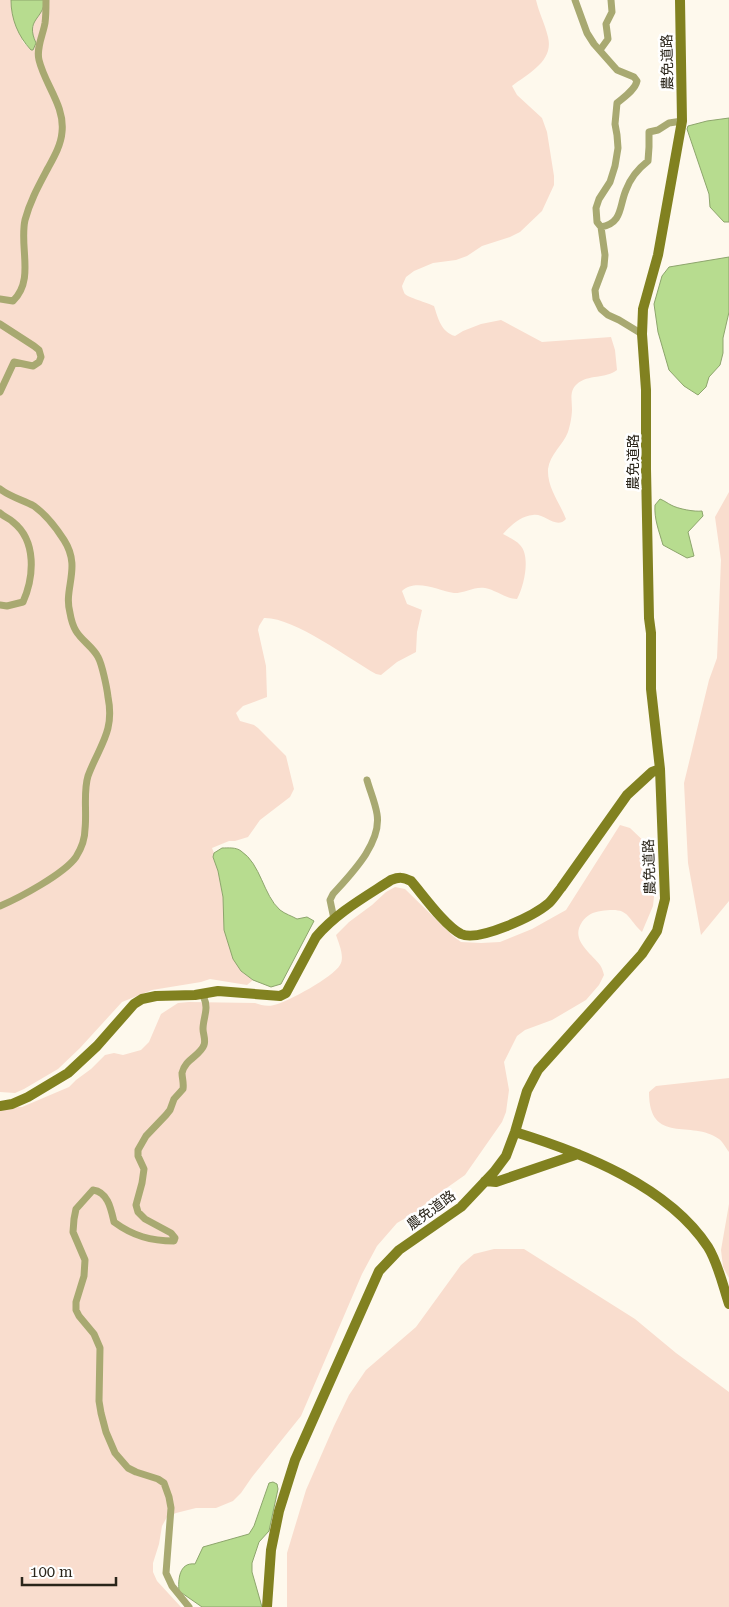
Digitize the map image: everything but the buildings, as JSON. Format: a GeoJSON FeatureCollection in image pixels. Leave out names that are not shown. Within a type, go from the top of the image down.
{"type":"FeatureCollection","features":[{"type":"Feature","properties":{"kind":"street"},"geometry":{"type":"LineString","coordinates":[[0,299],[13,301],[19,296],[23,287],[25,222],[31,200],[58,149],[62,133],[60,110],[39,60],[39,48],[45,22],[46,0]]}},
{"type":"Feature","properties":{"kind":"street"},"geometry":{"type":"LineString","coordinates":[[576,0],[587,33],[594,44],[617,70],[637,81],[637,84],[617,103],[614,124],[618,148],[615,166],[610,182],[599,199],[596,208],[597,222],[601,226],[605,255],[604,266],[595,290],[596,300],[601,309],[642,334]]}},
{"type":"Feature","properties":{"kind":"street"},"geometry":{"type":"LineString","coordinates":[[600,50],[608,39],[606,24],[612,12],[611,0]]}},
{"type":"Feature","properties":{"kind":"street","name":"農免道路"},"geometry":{"type":"LineString","coordinates":[[266,1607],[270,1550],[294,1460],[379,1271],[398,1250],[461,1207],[506,1156],[527,1091],[538,1070],[642,954],[657,931],[665,900],[660,769],[650,689],[651,633],[649,618],[646,390],[642,334],[643,309],[658,256],[682,121],[680,0]]}},
{"type":"Feature","properties":{"kind":"street"},"geometry":{"type":"LineString","coordinates":[[601,226],[608,225],[620,213],[626,190],[640,167],[648,161],[650,147],[649,132],[658,130],[670,123],[682,121]]}},
{"type":"Feature","properties":{"kind":"street"},"geometry":{"type":"LineString","coordinates":[[0,324],[39,350],[41,357],[39,362],[33,366],[14,362],[0,392]]}},
{"type":"Feature","properties":{"kind":"street"},"geometry":{"type":"LineString","coordinates":[[0,489],[8,496],[34,506],[53,526],[70,551],[73,572],[69,593],[69,610],[75,630],[98,657],[108,697],[110,716],[108,732],[88,778],[86,830],[82,846],[75,859],[62,871],[16,899],[0,906]]}},
{"type":"Feature","properties":{"kind":"street"},"geometry":{"type":"LineString","coordinates":[[0,513],[13,521],[26,536],[31,551],[31,574],[27,594],[23,602],[7,606],[0,605]]}},
{"type":"Feature","properties":{"kind":"street"},"geometry":{"type":"LineString","coordinates":[[0,1106],[12,1104],[28,1097],[68,1073],[97,1046],[134,1004],[142,999],[156,996],[228,991],[280,996],[286,992],[316,937],[334,919],[397,877],[411,881],[453,929],[463,935],[471,936],[491,932],[521,920],[549,902],[627,795],[652,772],[660,769]]}},
{"type":"Feature","properties":{"kind":"street"},"geometry":{"type":"LineString","coordinates":[[334,919],[330,900],[368,852],[377,828],[378,814],[367,780]]}},
{"type":"Feature","properties":{"kind":"street"},"geometry":{"type":"LineString","coordinates":[[189,1607],[172,1586],[166,1572],[171,1508],[164,1484],[158,1479],[128,1468],[115,1452],[103,1423],[99,1401],[100,1348],[94,1334],[76,1310],[76,1302],[84,1276],[85,1260],[73,1232],[76,1209],[93,1190],[100,1191],[104,1195],[112,1212],[114,1222],[129,1232],[142,1238],[174,1241],[175,1238],[171,1233],[145,1219],[138,1212],[136,1205],[144,1169],[138,1156],[138,1150],[146,1136],[170,1110],[174,1099],[183,1089],[182,1076],[184,1067],[203,1047],[203,1030],[207,1004],[204,998],[206,994]]}},
{"type":"Feature","properties":{"kind":"street"},"geometry":{"type":"LineString","coordinates":[[515,1132],[578,1154],[620,1174],[682,1215],[709,1248],[729,1304]]}},
{"type":"Feature","properties":{"kind":"street"},"geometry":{"type":"LineString","coordinates":[[485,1181],[496,1182],[578,1154]]}},
{"type":"Feature","properties":{"kind":"shaded area"},"geometry":{"type":"Polygon","coordinates":[[[0,0],[11,0],[11,6],[23,42],[33,50],[36,43],[32,29],[33,24],[44,7],[45,0],[536,0],[548,37],[547,53],[539,66],[512,86],[517,95],[542,118],[547,132],[554,185],[542,211],[520,232],[510,237],[482,246],[467,256],[456,260],[433,263],[414,271],[406,277],[402,287],[407,295],[434,306],[443,328],[455,336],[481,324],[501,320],[542,342],[611,337],[615,350],[617,370],[608,375],[586,379],[574,387],[572,415],[568,432],[551,459],[548,469],[552,489],[566,519],[558,523],[537,515],[524,517],[509,527],[503,534],[518,543],[525,556],[524,580],[517,599],[509,598],[485,588],[454,593],[421,585],[408,587],[402,591],[407,604],[422,610],[417,632],[416,652],[397,662],[381,675],[376,674],[306,631],[290,624],[264,618],[258,630],[266,666],[267,697],[243,706],[236,713],[240,721],[258,728],[286,756],[294,789],[290,797],[260,820],[248,837],[229,841],[212,848],[223,897],[224,930],[241,971],[253,980],[247,985],[210,979],[152,990],[122,1002],[58,1069],[15,1093],[0,1092],[0,0]]]}},
{"type":"Feature","properties":{"kind":"shaded area"},"geometry":{"type":"Polygon","coordinates":[[[11,0],[45,0],[44,7],[33,24],[32,29],[36,43],[33,50],[26,45],[16,27],[12,14],[11,0]]]}},
{"type":"Feature","properties":{"kind":"shaded area"},"geometry":{"type":"Polygon","coordinates":[[[729,118],[729,222],[724,222],[710,207],[709,194],[687,129],[688,126],[707,121],[729,118]]]}},
{"type":"Feature","properties":{"kind":"shaded area"},"geometry":{"type":"Polygon","coordinates":[[[729,257],[729,312],[723,338],[723,353],[720,365],[709,377],[706,387],[698,395],[684,386],[669,370],[658,332],[654,304],[662,276],[669,267],[729,257]]]}},
{"type":"Feature","properties":{"kind":"shaded area"},"geometry":{"type":"Polygon","coordinates":[[[729,492],[729,901],[701,935],[688,863],[684,783],[709,680],[717,658],[721,560],[715,517],[729,492]]]}},
{"type":"Feature","properties":{"kind":"shaded area"},"geometry":{"type":"Polygon","coordinates":[[[660,499],[678,508],[702,511],[703,516],[688,532],[694,556],[687,558],[663,545],[655,515],[655,505],[660,499]]]}},
{"type":"Feature","properties":{"kind":"shaded area"},"geometry":{"type":"Polygon","coordinates":[[[620,825],[630,828],[651,848],[654,857],[656,878],[653,906],[642,932],[626,914],[617,910],[595,912],[582,922],[578,934],[580,940],[600,965],[604,975],[599,985],[586,1000],[552,1020],[525,1030],[517,1036],[504,1062],[509,1090],[506,1112],[502,1122],[465,1175],[416,1212],[397,1223],[377,1246],[362,1274],[301,1416],[233,1501],[216,1508],[196,1508],[167,1517],[162,1526],[153,1563],[153,1572],[157,1581],[181,1607],[0,1607],[0,1108],[22,1107],[69,1087],[105,1055],[114,1053],[123,1055],[141,1050],[149,1042],[161,1014],[178,1003],[255,1003],[271,1006],[310,988],[329,976],[340,965],[342,954],[336,935],[349,922],[395,887],[405,889],[461,942],[500,942],[532,929],[566,910],[620,825]]]}},
{"type":"Feature","properties":{"kind":"shaded area"},"geometry":{"type":"Polygon","coordinates":[[[222,848],[237,849],[248,857],[258,871],[274,904],[280,910],[297,919],[307,917],[314,921],[281,984],[271,987],[253,980],[241,971],[233,959],[224,930],[223,897],[213,857],[214,853],[222,848]]]}},
{"type":"Feature","properties":{"kind":"shaded area"},"geometry":{"type":"Polygon","coordinates":[[[729,1078],[729,1152],[719,1139],[708,1133],[664,1125],[656,1119],[651,1109],[649,1092],[656,1086],[729,1078]]]}},
{"type":"Feature","properties":{"kind":"shaded area"},"geometry":{"type":"Polygon","coordinates":[[[729,1204],[729,1278],[723,1267],[721,1250],[729,1204]]]}},
{"type":"Feature","properties":{"kind":"shaded area"},"geometry":{"type":"Polygon","coordinates":[[[494,1249],[524,1249],[635,1319],[676,1353],[729,1392],[729,1607],[287,1607],[287,1553],[306,1490],[349,1395],[366,1370],[416,1327],[461,1265],[474,1254],[494,1249]]]}},
{"type":"Feature","properties":{"kind":"shaded area"},"geometry":{"type":"Polygon","coordinates":[[[269,1483],[277,1484],[278,1489],[269,1531],[259,1542],[252,1563],[252,1572],[262,1607],[202,1607],[179,1591],[179,1577],[183,1569],[190,1564],[195,1564],[203,1547],[249,1534],[254,1526],[269,1483]]]}}]}
